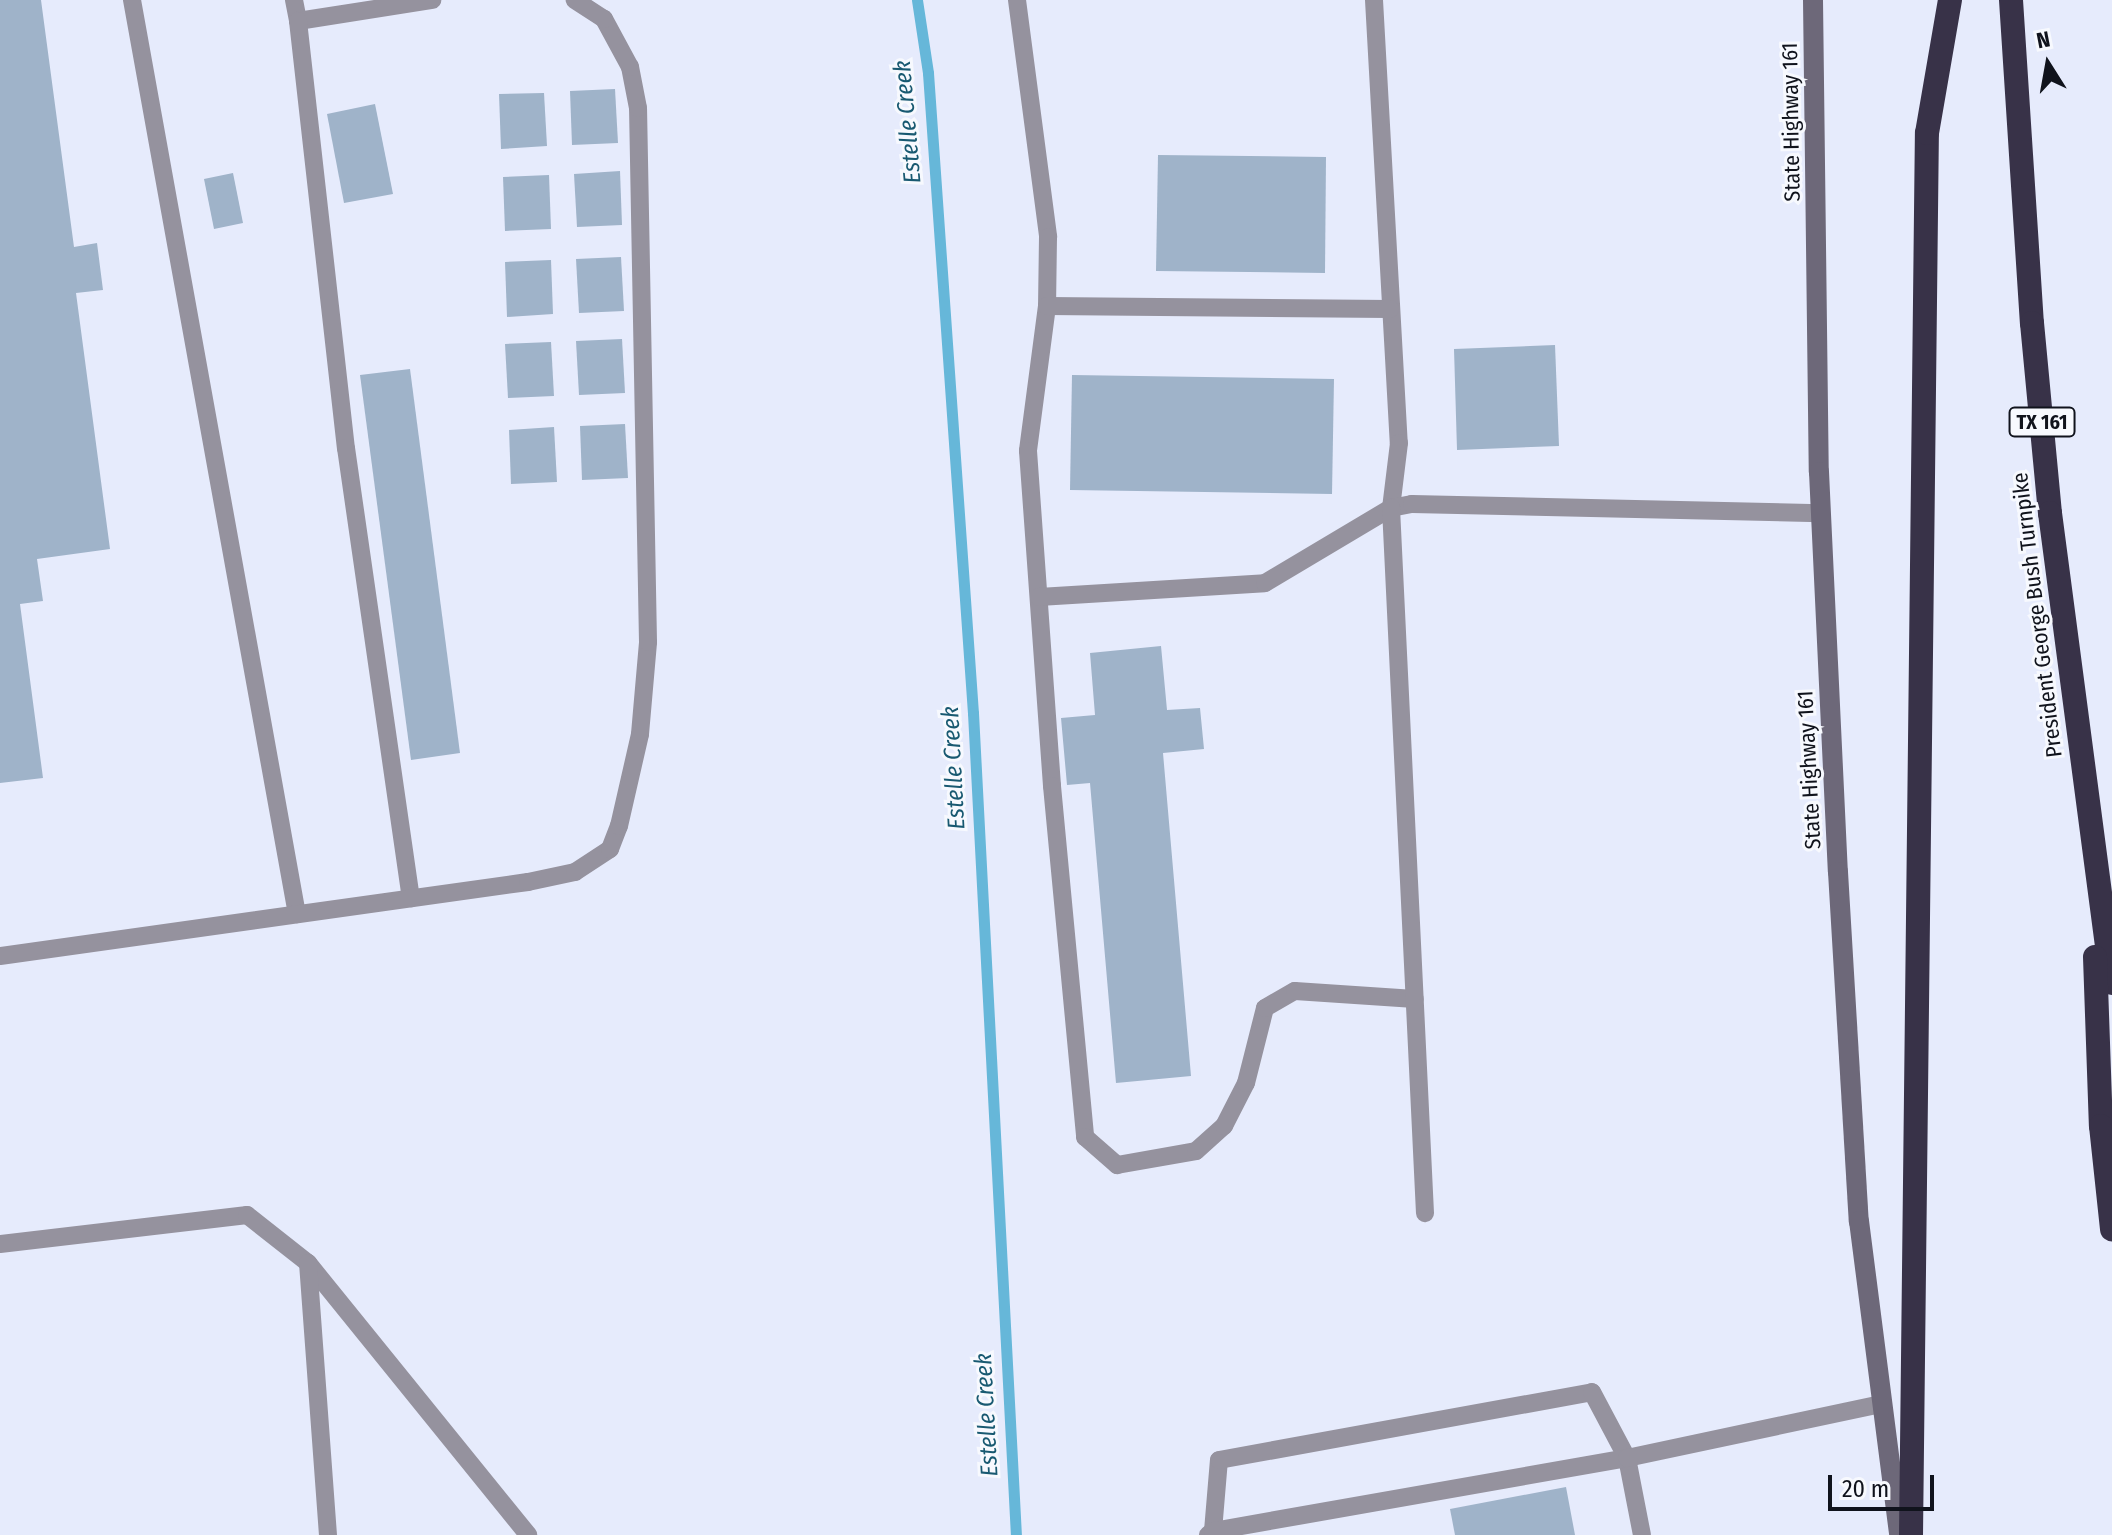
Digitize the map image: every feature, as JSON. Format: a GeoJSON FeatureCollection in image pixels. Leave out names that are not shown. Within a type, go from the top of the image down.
{"type":"FeatureCollection","features":[{"type":"Feature","properties":{"kind":"highway"},"geometry":{"type":"LineString","coordinates":[[1911,1535],[1927,133],[1950,0]]}},
{"type":"Feature","properties":{"kind":"highway","name":"President George Bush Turnpike"},"geometry":{"type":"LineString","coordinates":[[2011,0],[2035,355],[2050,513],[2091,843],[2112,983]]}},
{"type":"Feature","properties":{"kind":"highway"},"geometry":{"type":"LineString","coordinates":[[2091,843],[2101,1126],[2112,1229]]}},
{"type":"Feature","properties":{"kind":"main road","name":"State Highway 161"},"geometry":{"type":"LineString","coordinates":[[1813,0],[1821,513],[1859,1221],[1899,1535]]}},
{"type":"Feature","properties":{"kind":"lane"},"geometry":{"type":"LineString","coordinates":[[132,0],[297,914]]}},
{"type":"Feature","properties":{"kind":"lane"},"geometry":{"type":"LineString","coordinates":[[294,0],[346,448],[411,898]]}},
{"type":"Feature","properties":{"kind":"lane"},"geometry":{"type":"LineString","coordinates":[[298,21],[432,0]]}},
{"type":"Feature","properties":{"kind":"lane"},"geometry":{"type":"LineString","coordinates":[[0,956],[528,882],[575,872],[610,849],[619,826],[640,734],[648,642],[638,108],[630,67],[604,19],[575,0]]}},
{"type":"Feature","properties":{"kind":"lane"},"geometry":{"type":"LineString","coordinates":[[1017,0],[1048,237],[1047,306],[1028,451],[1052,786],[1085,1137],[1117,1165],[1196,1151],[1224,1126],[1246,1083],[1265,1008],[1295,991],[1415,999]]}},
{"type":"Feature","properties":{"kind":"lane"},"geometry":{"type":"LineString","coordinates":[[1374,0],[1399,443],[1391,508],[1425,1213]]}},
{"type":"Feature","properties":{"kind":"lane"},"geometry":{"type":"LineString","coordinates":[[1047,306],[1390,309]]}},
{"type":"Feature","properties":{"kind":"lane"},"geometry":{"type":"LineString","coordinates":[[1039,597],[1265,583],[1391,508],[1412,504],[1821,513]]}},
{"type":"Feature","properties":{"kind":"lane"},"geometry":{"type":"LineString","coordinates":[[0,1244],[247,1215],[308,1263],[528,1535]]}},
{"type":"Feature","properties":{"kind":"lane"},"geometry":{"type":"LineString","coordinates":[[308,1263],[328,1535]]}},
{"type":"Feature","properties":{"kind":"lane"},"geometry":{"type":"LineString","coordinates":[[1642,1535],[1627,1458],[1592,1392],[1219,1460],[1210,1533],[1627,1458],[1882,1404]]}},
{"type":"Feature","properties":{"kind":"building"},"geometry":{"type":"Polygon","coordinates":[[[0,0],[41,0],[74,247],[97,243],[103,290],[76,293],[110,549],[37,559],[43,601],[20,604],[43,778],[0,783],[0,0]]]}},
{"type":"Feature","properties":{"kind":"building"},"geometry":{"type":"Polygon","coordinates":[[[615,89],[618,143],[572,145],[570,91],[615,89]]]}},
{"type":"Feature","properties":{"kind":"building"},"geometry":{"type":"Polygon","coordinates":[[[544,93],[547,146],[501,149],[499,94],[544,93]]]}},
{"type":"Feature","properties":{"kind":"building"},"geometry":{"type":"Polygon","coordinates":[[[375,104],[393,194],[344,203],[327,114],[375,104]]]}},
{"type":"Feature","properties":{"kind":"building"},"geometry":{"type":"Polygon","coordinates":[[[1158,155],[1326,157],[1325,273],[1156,271],[1158,155]]]}},
{"type":"Feature","properties":{"kind":"building"},"geometry":{"type":"Polygon","coordinates":[[[620,171],[622,225],[577,227],[574,174],[620,171]]]}},
{"type":"Feature","properties":{"kind":"building"},"geometry":{"type":"Polygon","coordinates":[[[233,173],[243,223],[214,229],[204,179],[233,173]]]}},
{"type":"Feature","properties":{"kind":"building"},"geometry":{"type":"Polygon","coordinates":[[[549,175],[551,229],[505,231],[503,177],[549,175]]]}},
{"type":"Feature","properties":{"kind":"building"},"geometry":{"type":"Polygon","coordinates":[[[621,257],[624,311],[579,313],[576,259],[621,257]]]}},
{"type":"Feature","properties":{"kind":"building"},"geometry":{"type":"Polygon","coordinates":[[[551,260],[553,314],[507,317],[505,262],[551,260]]]}},
{"type":"Feature","properties":{"kind":"building"},"geometry":{"type":"Polygon","coordinates":[[[622,339],[625,393],[579,395],[576,341],[622,339]]]}},
{"type":"Feature","properties":{"kind":"building"},"geometry":{"type":"Polygon","coordinates":[[[551,342],[554,396],[508,398],[505,344],[551,342]]]}},
{"type":"Feature","properties":{"kind":"building"},"geometry":{"type":"Polygon","coordinates":[[[1555,345],[1559,446],[1457,450],[1454,349],[1555,345]]]}},
{"type":"Feature","properties":{"kind":"building"},"geometry":{"type":"Polygon","coordinates":[[[410,369],[460,753],[411,760],[360,375],[410,369]]]}},
{"type":"Feature","properties":{"kind":"building"},"geometry":{"type":"Polygon","coordinates":[[[1072,375],[1334,379],[1332,494],[1070,490],[1072,375]]]}},
{"type":"Feature","properties":{"kind":"building"},"geometry":{"type":"Polygon","coordinates":[[[625,424],[628,478],[582,480],[580,426],[625,424]]]}},
{"type":"Feature","properties":{"kind":"building"},"geometry":{"type":"Polygon","coordinates":[[[554,427],[557,482],[511,484],[509,430],[554,427]]]}},
{"type":"Feature","properties":{"kind":"building"},"geometry":{"type":"Polygon","coordinates":[[[1161,646],[1167,710],[1200,708],[1204,749],[1163,753],[1191,1076],[1116,1083],[1090,783],[1067,785],[1061,718],[1095,715],[1090,653],[1161,646]]]}},
{"type":"Feature","properties":{"kind":"building"},"geometry":{"type":"Polygon","coordinates":[[[1566,1487],[1575,1535],[1455,1535],[1450,1509],[1566,1487]]]}},
{"type":"Feature","properties":{"kind":"waterway","name":"Estelle Creek"},"geometry":{"type":"LineString","coordinates":[[917,0],[928,73],[973,713],[1016,1535]]}}]}
